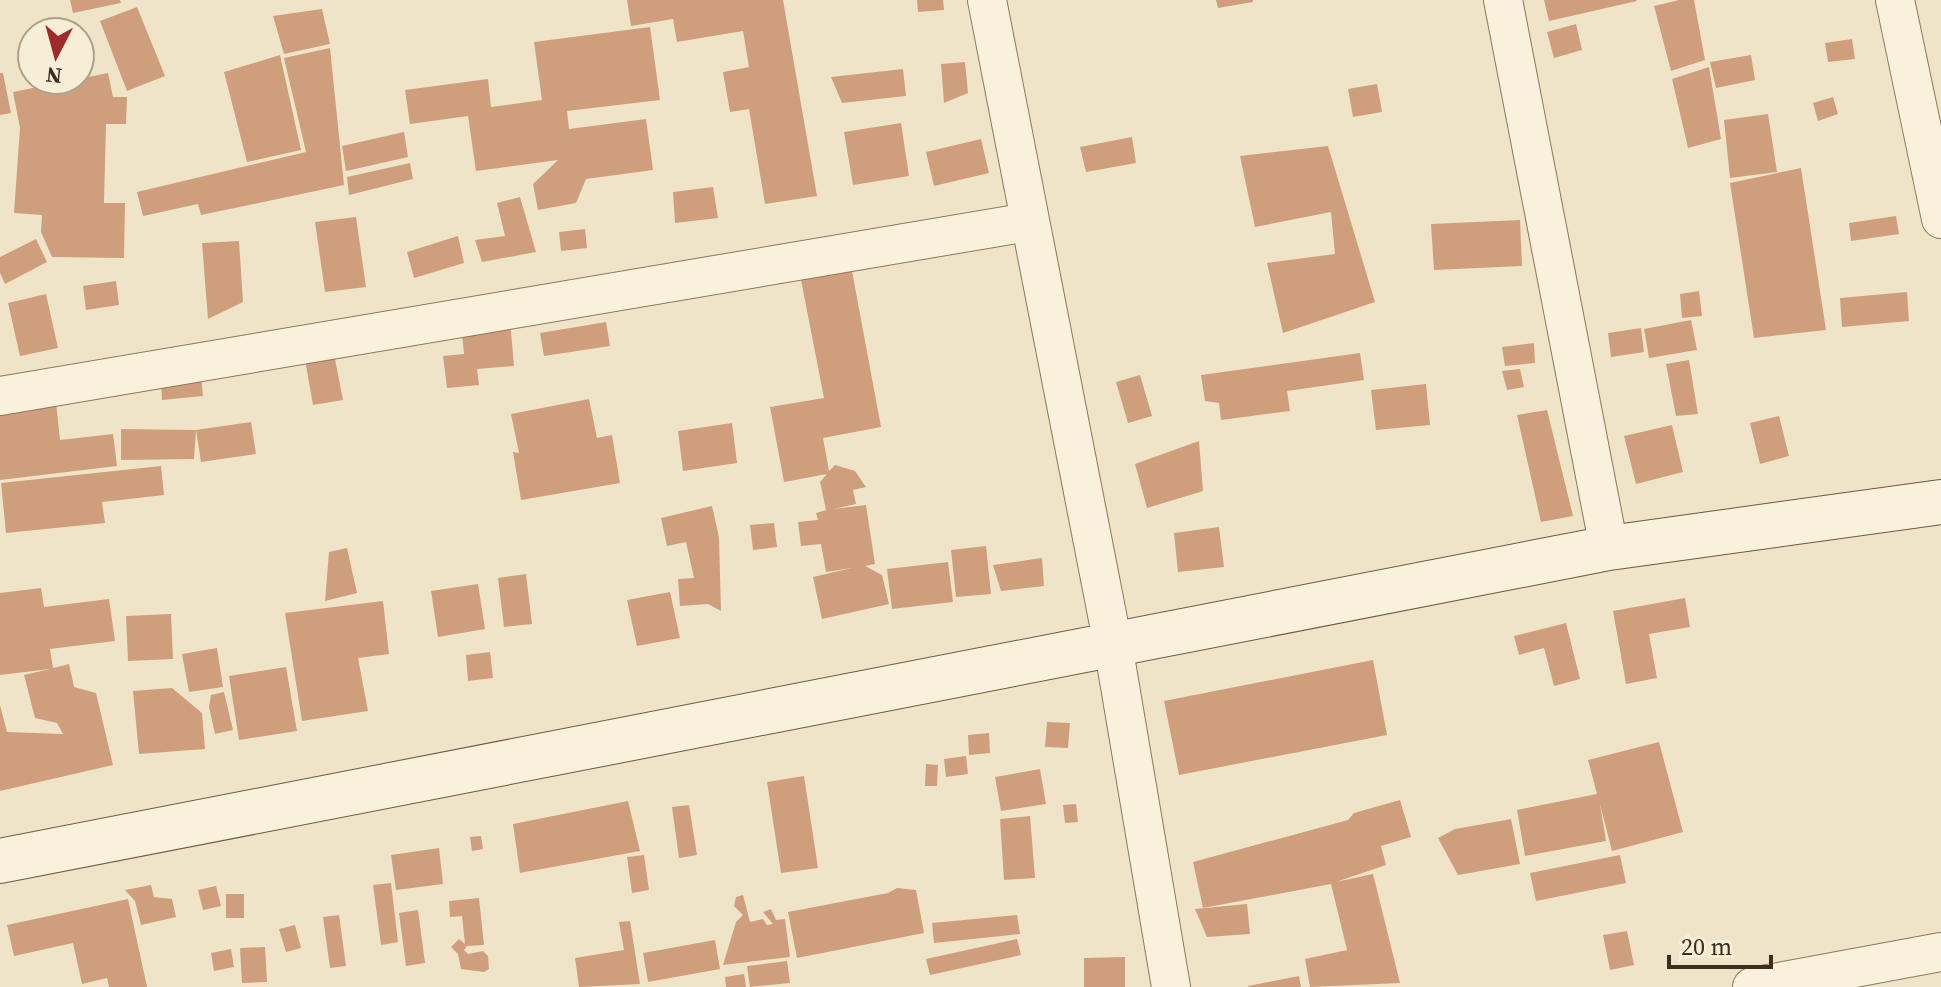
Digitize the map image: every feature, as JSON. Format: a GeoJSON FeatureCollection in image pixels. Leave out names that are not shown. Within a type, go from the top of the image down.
{"type":"FeatureCollection","features":[{"type":"Feature","properties":{"kind":"street"},"geometry":{"type":"LineString","coordinates":[[987,0],[1113,645],[1171,987]]}},
{"type":"Feature","properties":{"kind":"street"},"geometry":{"type":"LineString","coordinates":[[1503,0],[1609,548]]}},
{"type":"Feature","properties":{"kind":"street"},"geometry":{"type":"LineString","coordinates":[[1895,0],[1941,219]]}},
{"type":"Feature","properties":{"kind":"street"},"geometry":{"type":"LineString","coordinates":[[0,396],[1028,222]]}},
{"type":"Feature","properties":{"kind":"street"},"geometry":{"type":"LineString","coordinates":[[0,861],[1609,548],[1941,502]]}},
{"type":"Feature","properties":{"kind":"street"},"geometry":{"type":"LineString","coordinates":[[1752,987],[1941,952]]}},
{"type":"Feature","properties":{"kind":"building"},"geometry":{"type":"Polygon","coordinates":[[[70,0],[120,0],[121,3],[73,13],[70,0]]]}},
{"type":"Feature","properties":{"kind":"building"},"geometry":{"type":"Polygon","coordinates":[[[627,0],[783,0],[817,196],[765,204],[749,109],[730,112],[723,72],[749,67],[743,31],[677,42],[673,19],[631,26],[627,0]]]}},
{"type":"Feature","properties":{"kind":"building"},"geometry":{"type":"Polygon","coordinates":[[[917,0],[943,0],[944,10],[918,12],[917,0]]]}},
{"type":"Feature","properties":{"kind":"building"},"geometry":{"type":"Polygon","coordinates":[[[1216,0],[1253,0],[1253,2],[1218,8],[1216,0]]]}},
{"type":"Feature","properties":{"kind":"building"},"geometry":{"type":"Polygon","coordinates":[[[1544,0],[1636,0],[1637,1],[1549,21],[1544,0]]]}},
{"type":"Feature","properties":{"kind":"building"},"geometry":{"type":"Polygon","coordinates":[[[1694,0],[1705,60],[1671,71],[1654,6],[1694,0]]]}},
{"type":"Feature","properties":{"kind":"building"},"geometry":{"type":"Polygon","coordinates":[[[137,7],[165,76],[127,91],[100,21],[137,7]]]}},
{"type":"Feature","properties":{"kind":"building"},"geometry":{"type":"Polygon","coordinates":[[[322,9],[330,44],[284,54],[273,16],[322,9]]]}},
{"type":"Feature","properties":{"kind":"building"},"geometry":{"type":"Polygon","coordinates":[[[1576,24],[1582,50],[1554,58],[1547,32],[1576,24]]]}},
{"type":"Feature","properties":{"kind":"building"},"geometry":{"type":"Polygon","coordinates":[[[650,27],[660,100],[567,111],[569,129],[646,119],[653,170],[586,179],[576,203],[538,210],[533,184],[558,160],[476,171],[468,116],[410,124],[405,90],[488,79],[491,107],[542,100],[534,42],[650,27]]]}},
{"type":"Feature","properties":{"kind":"building"},"geometry":{"type":"Polygon","coordinates":[[[1852,39],[1855,59],[1828,62],[1825,43],[1852,39]]]}},
{"type":"Feature","properties":{"kind":"building"},"geometry":{"type":"Polygon","coordinates":[[[330,48],[344,185],[201,215],[198,204],[143,216],[137,192],[306,152],[284,58],[330,48]]]}},
{"type":"Feature","properties":{"kind":"building"},"geometry":{"type":"Polygon","coordinates":[[[280,55],[301,150],[247,162],[224,72],[280,55]]]}},
{"type":"Feature","properties":{"kind":"building"},"geometry":{"type":"Polygon","coordinates":[[[1751,55],[1755,80],[1716,88],[1710,62],[1751,55]]]}},
{"type":"Feature","properties":{"kind":"building"},"geometry":{"type":"Polygon","coordinates":[[[965,62],[968,93],[944,103],[941,64],[965,62]]]}},
{"type":"Feature","properties":{"kind":"building"},"geometry":{"type":"Polygon","coordinates":[[[1709,67],[1721,139],[1688,148],[1672,79],[1709,67]]]}},
{"type":"Feature","properties":{"kind":"building"},"geometry":{"type":"Polygon","coordinates":[[[903,69],[906,96],[842,103],[831,77],[903,69]]]}},
{"type":"Feature","properties":{"kind":"building"},"geometry":{"type":"Polygon","coordinates":[[[0,73],[3,73],[11,113],[0,115],[0,73]]]}},
{"type":"Feature","properties":{"kind":"building"},"geometry":{"type":"Polygon","coordinates":[[[108,73],[113,97],[127,97],[126,124],[106,124],[104,203],[125,203],[124,258],[52,257],[41,232],[42,215],[14,213],[20,128],[13,92],[16,91],[16,96],[96,96],[96,75],[108,73]]]}},
{"type":"Feature","properties":{"kind":"building"},"geometry":{"type":"Polygon","coordinates":[[[1377,84],[1382,112],[1353,117],[1348,89],[1377,84]]]}},
{"type":"Feature","properties":{"kind":"building"},"geometry":{"type":"Polygon","coordinates":[[[1833,97],[1838,114],[1818,121],[1813,103],[1833,97]]]}},
{"type":"Feature","properties":{"kind":"building"},"geometry":{"type":"Polygon","coordinates":[[[1768,114],[1777,172],[1730,178],[1724,120],[1768,114]]]}},
{"type":"Feature","properties":{"kind":"building"},"geometry":{"type":"Polygon","coordinates":[[[901,123],[909,176],[853,185],[844,132],[901,123]]]}},
{"type":"Feature","properties":{"kind":"building"},"geometry":{"type":"Polygon","coordinates":[[[404,132],[408,157],[346,171],[342,146],[404,132]]]}},
{"type":"Feature","properties":{"kind":"building"},"geometry":{"type":"Polygon","coordinates":[[[1132,137],[1136,163],[1086,172],[1080,147],[1132,137]]]}},
{"type":"Feature","properties":{"kind":"building"},"geometry":{"type":"Polygon","coordinates":[[[981,139],[989,173],[934,186],[926,152],[981,139]]]}},
{"type":"Feature","properties":{"kind":"building"},"geometry":{"type":"Polygon","coordinates":[[[1328,146],[1375,302],[1283,333],[1267,263],[1335,254],[1331,212],[1255,227],[1240,156],[1328,146]]]}},
{"type":"Feature","properties":{"kind":"building"},"geometry":{"type":"Polygon","coordinates":[[[410,163],[413,179],[349,195],[347,177],[410,163]]]}},
{"type":"Feature","properties":{"kind":"building"},"geometry":{"type":"Polygon","coordinates":[[[1801,168],[1826,330],[1754,338],[1730,183],[1801,168]]]}},
{"type":"Feature","properties":{"kind":"building"},"geometry":{"type":"Polygon","coordinates":[[[713,187],[718,218],[675,223],[673,192],[713,187]]]}},
{"type":"Feature","properties":{"kind":"building"},"geometry":{"type":"Polygon","coordinates":[[[520,197],[536,252],[482,262],[475,240],[505,236],[497,203],[520,197]]]}},
{"type":"Feature","properties":{"kind":"building"},"geometry":{"type":"Polygon","coordinates":[[[1896,216],[1899,234],[1851,241],[1849,223],[1896,216]]]}},
{"type":"Feature","properties":{"kind":"building"},"geometry":{"type":"Polygon","coordinates":[[[356,217],[366,287],[325,292],[315,222],[356,217]]]}},
{"type":"Feature","properties":{"kind":"building"},"geometry":{"type":"Polygon","coordinates":[[[1520,220],[1522,266],[1434,270],[1431,224],[1520,220]]]}},
{"type":"Feature","properties":{"kind":"building"},"geometry":{"type":"Polygon","coordinates":[[[585,229],[587,248],[561,251],[559,232],[585,229]]]}},
{"type":"Feature","properties":{"kind":"building"},"geometry":{"type":"Polygon","coordinates":[[[458,236],[464,263],[414,278],[407,252],[458,236]]]}},
{"type":"Feature","properties":{"kind":"building"},"geometry":{"type":"Polygon","coordinates":[[[36,239],[47,262],[5,284],[0,273],[0,257],[36,239]]]}},
{"type":"Feature","properties":{"kind":"building"},"geometry":{"type":"Polygon","coordinates":[[[239,241],[243,302],[208,319],[202,243],[239,241]]]}},
{"type":"Feature","properties":{"kind":"building"},"geometry":{"type":"Polygon","coordinates":[[[852,271],[881,427],[823,438],[829,471],[835,465],[855,471],[866,487],[853,490],[856,504],[833,509],[866,505],[875,564],[865,566],[882,575],[889,604],[822,619],[813,577],[852,568],[826,572],[821,544],[801,546],[798,522],[818,520],[816,513],[826,510],[820,482],[827,474],[784,482],[770,407],[824,398],[801,280],[852,271]]]}},
{"type":"Feature","properties":{"kind":"building"},"geometry":{"type":"Polygon","coordinates":[[[116,281],[119,305],[86,310],[83,286],[116,281]]]}},
{"type":"Feature","properties":{"kind":"building"},"geometry":{"type":"Polygon","coordinates":[[[1699,291],[1702,316],[1682,318],[1680,294],[1699,291]]]}},
{"type":"Feature","properties":{"kind":"building"},"geometry":{"type":"Polygon","coordinates":[[[1907,292],[1909,321],[1842,327],[1840,298],[1907,292]]]}},
{"type":"Feature","properties":{"kind":"building"},"geometry":{"type":"Polygon","coordinates":[[[46,294],[58,348],[20,356],[8,303],[46,294]]]}},
{"type":"Feature","properties":{"kind":"building"},"geometry":{"type":"Polygon","coordinates":[[[510,320],[514,366],[477,369],[479,385],[447,388],[443,356],[464,354],[461,324],[510,320]]]}},
{"type":"Feature","properties":{"kind":"building"},"geometry":{"type":"Polygon","coordinates":[[[1691,320],[1697,350],[1649,358],[1644,329],[1691,320]]]}},
{"type":"Feature","properties":{"kind":"building"},"geometry":{"type":"Polygon","coordinates":[[[606,322],[610,346],[544,356],[540,333],[606,322]]]}},
{"type":"Feature","properties":{"kind":"building"},"geometry":{"type":"Polygon","coordinates":[[[1641,328],[1644,352],[1611,357],[1608,333],[1641,328]]]}},
{"type":"Feature","properties":{"kind":"building"},"geometry":{"type":"Polygon","coordinates":[[[1534,343],[1535,363],[1505,366],[1502,347],[1534,343]]]}},
{"type":"Feature","properties":{"kind":"building"},"geometry":{"type":"Polygon","coordinates":[[[333,349],[343,400],[313,405],[304,354],[333,349]]]}},
{"type":"Feature","properties":{"kind":"building"},"geometry":{"type":"Polygon","coordinates":[[[1360,353],[1364,380],[1287,391],[1290,411],[1221,420],[1219,403],[1205,401],[1201,375],[1360,353]]]}},
{"type":"Feature","properties":{"kind":"building"},"geometry":{"type":"Polygon","coordinates":[[[1689,360],[1698,414],[1676,416],[1666,364],[1689,360]]]}},
{"type":"Feature","properties":{"kind":"building"},"geometry":{"type":"Polygon","coordinates":[[[1520,369],[1524,387],[1507,390],[1502,371],[1520,369]]]}},
{"type":"Feature","properties":{"kind":"building"},"geometry":{"type":"Polygon","coordinates":[[[1140,375],[1152,416],[1128,423],[1116,382],[1140,375]]]}},
{"type":"Feature","properties":{"kind":"building"},"geometry":{"type":"Polygon","coordinates":[[[201,376],[203,396],[162,400],[161,380],[201,376]]]}},
{"type":"Feature","properties":{"kind":"building"},"geometry":{"type":"Polygon","coordinates":[[[1426,384],[1430,425],[1376,430],[1371,390],[1426,384]]]}},
{"type":"Feature","properties":{"kind":"building"},"geometry":{"type":"Polygon","coordinates":[[[55,393],[60,440],[113,434],[117,466],[0,480],[0,400],[55,393]]]}},
{"type":"Feature","properties":{"kind":"building"},"geometry":{"type":"Polygon","coordinates":[[[589,399],[597,438],[612,435],[620,483],[521,500],[513,452],[519,453],[511,414],[589,399]]]}},
{"type":"Feature","properties":{"kind":"building"},"geometry":{"type":"Polygon","coordinates":[[[1547,410],[1573,516],[1541,522],[1517,415],[1547,410]]]}},
{"type":"Feature","properties":{"kind":"building"},"geometry":{"type":"Polygon","coordinates":[[[1779,416],[1789,456],[1760,464],[1750,423],[1779,416]]]}},
{"type":"Feature","properties":{"kind":"building"},"geometry":{"type":"Polygon","coordinates":[[[251,422],[256,454],[201,462],[196,430],[251,422]]]}},
{"type":"Feature","properties":{"kind":"building"},"geometry":{"type":"Polygon","coordinates":[[[732,423],[737,463],[683,471],[678,431],[732,423]]]}},
{"type":"Feature","properties":{"kind":"building"},"geometry":{"type":"Polygon","coordinates":[[[1672,425],[1683,472],[1636,484],[1624,436],[1672,425]]]}},
{"type":"Feature","properties":{"kind":"building"},"geometry":{"type":"Polygon","coordinates":[[[121,429],[196,430],[194,459],[121,460],[121,429]]]}},
{"type":"Feature","properties":{"kind":"building"},"geometry":{"type":"Polygon","coordinates":[[[1199,441],[1203,491],[1147,508],[1135,464],[1199,441]]]}},
{"type":"Feature","properties":{"kind":"building"},"geometry":{"type":"Polygon","coordinates":[[[161,466],[164,495],[102,502],[105,523],[6,533],[1,483],[161,466]]]}},
{"type":"Feature","properties":{"kind":"building"},"geometry":{"type":"Polygon","coordinates":[[[712,506],[719,537],[721,611],[708,604],[680,606],[678,579],[694,578],[686,542],[667,546],[661,518],[712,506]]]}},
{"type":"Feature","properties":{"kind":"building"},"geometry":{"type":"Polygon","coordinates":[[[774,523],[777,547],[753,550],[750,525],[774,523]]]}},
{"type":"Feature","properties":{"kind":"building"},"geometry":{"type":"Polygon","coordinates":[[[1219,527],[1224,567],[1178,572],[1174,533],[1219,527]]]}},
{"type":"Feature","properties":{"kind":"building"},"geometry":{"type":"Polygon","coordinates":[[[986,546],[991,594],[956,597],[951,550],[986,546]]]}},
{"type":"Feature","properties":{"kind":"building"},"geometry":{"type":"Polygon","coordinates":[[[347,548],[357,593],[325,601],[329,552],[347,548]]]}},
{"type":"Feature","properties":{"kind":"building"},"geometry":{"type":"Polygon","coordinates":[[[1042,558],[1044,586],[1001,591],[993,565],[1042,558]]]}},
{"type":"Feature","properties":{"kind":"building"},"geometry":{"type":"Polygon","coordinates":[[[948,562],[953,602],[892,609],[887,569],[948,562]]]}},
{"type":"Feature","properties":{"kind":"building"},"geometry":{"type":"Polygon","coordinates":[[[526,574],[532,624],[504,627],[498,578],[526,574]]]}},
{"type":"Feature","properties":{"kind":"building"},"geometry":{"type":"Polygon","coordinates":[[[478,584],[485,629],[438,637],[431,591],[478,584]]]}},
{"type":"Feature","properties":{"kind":"building"},"geometry":{"type":"Polygon","coordinates":[[[41,588],[44,607],[109,599],[115,641],[50,649],[53,668],[69,664],[74,687],[96,693],[113,765],[0,791],[0,705],[7,732],[63,734],[57,723],[35,718],[24,675],[50,669],[0,675],[0,593],[41,588]]]}},
{"type":"Feature","properties":{"kind":"building"},"geometry":{"type":"Polygon","coordinates":[[[670,592],[680,638],[637,646],[627,600],[670,592]]]}},
{"type":"Feature","properties":{"kind":"building"},"geometry":{"type":"Polygon","coordinates":[[[1685,598],[1690,627],[1649,634],[1657,678],[1626,684],[1613,611],[1685,598]]]}},
{"type":"Feature","properties":{"kind":"building"},"geometry":{"type":"Polygon","coordinates":[[[383,601],[389,654],[358,658],[368,711],[302,721],[285,613],[383,601]]]}},
{"type":"Feature","properties":{"kind":"building"},"geometry":{"type":"Polygon","coordinates":[[[171,614],[173,659],[128,661],[126,616],[171,614]]]}},
{"type":"Feature","properties":{"kind":"building"},"geometry":{"type":"Polygon","coordinates":[[[1566,623],[1580,679],[1554,686],[1544,648],[1519,655],[1514,636],[1566,623]]]}},
{"type":"Feature","properties":{"kind":"building"},"geometry":{"type":"Polygon","coordinates":[[[217,648],[223,687],[189,692],[182,654],[217,648]]]}},
{"type":"Feature","properties":{"kind":"building"},"geometry":{"type":"Polygon","coordinates":[[[490,652],[493,678],[468,681],[466,655],[490,652]]]}},
{"type":"Feature","properties":{"kind":"building"},"geometry":{"type":"Polygon","coordinates":[[[1373,660],[1387,735],[1179,775],[1164,701],[1373,660]]]}},
{"type":"Feature","properties":{"kind":"building"},"geometry":{"type":"Polygon","coordinates":[[[286,667],[297,731],[239,740],[229,676],[286,667]]]}},
{"type":"Feature","properties":{"kind":"building"},"geometry":{"type":"Polygon","coordinates":[[[172,688],[202,713],[205,749],[139,754],[133,691],[172,688]]]}},
{"type":"Feature","properties":{"kind":"building"},"geometry":{"type":"Polygon","coordinates":[[[224,692],[233,730],[215,734],[209,707],[211,695],[224,692]]]}},
{"type":"Feature","properties":{"kind":"building"},"geometry":{"type":"Polygon","coordinates":[[[1047,722],[1070,723],[1068,748],[1045,747],[1047,722]]]}},
{"type":"Feature","properties":{"kind":"building"},"geometry":{"type":"Polygon","coordinates":[[[989,733],[990,753],[969,755],[968,735],[989,733]]]}},
{"type":"Feature","properties":{"kind":"building"},"geometry":{"type":"Polygon","coordinates":[[[1659,742],[1683,832],[1612,851],[1600,804],[1606,841],[1525,856],[1517,810],[1597,794],[1588,760],[1659,742]]]}},
{"type":"Feature","properties":{"kind":"building"},"geometry":{"type":"Polygon","coordinates":[[[966,756],[968,774],[946,777],[944,759],[966,756]]]}},
{"type":"Feature","properties":{"kind":"building"},"geometry":{"type":"Polygon","coordinates":[[[926,764],[938,765],[937,786],[925,786],[926,764]]]}},
{"type":"Feature","properties":{"kind":"building"},"geometry":{"type":"Polygon","coordinates":[[[1040,769],[1046,804],[1001,811],[995,777],[1040,769]]]}},
{"type":"Feature","properties":{"kind":"building"},"geometry":{"type":"Polygon","coordinates":[[[804,776],[818,868],[781,873],[767,782],[804,776]]]}},
{"type":"Feature","properties":{"kind":"building"},"geometry":{"type":"Polygon","coordinates":[[[1400,800],[1411,837],[1381,846],[1386,865],[1336,882],[1373,874],[1400,983],[1310,987],[1305,959],[1347,950],[1331,884],[1203,908],[1193,862],[1348,820],[1354,813],[1400,800]]]}},
{"type":"Feature","properties":{"kind":"building"},"geometry":{"type":"Polygon","coordinates":[[[628,801],[640,851],[520,873],[513,824],[628,801]]]}},
{"type":"Feature","properties":{"kind":"building"},"geometry":{"type":"Polygon","coordinates":[[[1076,804],[1078,822],[1065,823],[1063,805],[1076,804]]]}},
{"type":"Feature","properties":{"kind":"building"},"geometry":{"type":"Polygon","coordinates":[[[689,805],[697,855],[679,858],[672,807],[689,805]]]}},
{"type":"Feature","properties":{"kind":"building"},"geometry":{"type":"Polygon","coordinates":[[[1030,816],[1035,878],[1004,880],[1000,819],[1030,816]]]}},
{"type":"Feature","properties":{"kind":"building"},"geometry":{"type":"Polygon","coordinates":[[[1511,819],[1520,864],[1458,875],[1438,838],[1455,829],[1511,819]]]}},
{"type":"Feature","properties":{"kind":"building"},"geometry":{"type":"Polygon","coordinates":[[[481,836],[483,849],[472,851],[470,837],[481,836]]]}},
{"type":"Feature","properties":{"kind":"building"},"geometry":{"type":"Polygon","coordinates":[[[439,848],[443,884],[396,890],[391,855],[439,848]]]}},
{"type":"Feature","properties":{"kind":"building"},"geometry":{"type":"Polygon","coordinates":[[[644,855],[649,890],[632,893],[627,857],[644,855]]]}},
{"type":"Feature","properties":{"kind":"building"},"geometry":{"type":"Polygon","coordinates":[[[1620,855],[1626,883],[1536,901],[1530,873],[1620,855]]]}},
{"type":"Feature","properties":{"kind":"building"},"geometry":{"type":"Polygon","coordinates":[[[391,883],[398,942],[381,945],[373,885],[391,883]]]}},
{"type":"Feature","properties":{"kind":"building"},"geometry":{"type":"Polygon","coordinates":[[[151,885],[154,897],[172,899],[176,917],[141,925],[135,901],[125,890],[151,885]]]}},
{"type":"Feature","properties":{"kind":"building"},"geometry":{"type":"Polygon","coordinates":[[[216,886],[221,906],[203,910],[198,890],[216,886]]]}},
{"type":"Feature","properties":{"kind":"building"},"geometry":{"type":"Polygon","coordinates":[[[897,888],[916,890],[924,933],[797,958],[788,912],[888,893],[897,888]]]}},
{"type":"Feature","properties":{"kind":"building"},"geometry":{"type":"Polygon","coordinates":[[[226,894],[244,894],[244,918],[226,918],[226,894]]]}},
{"type":"Feature","properties":{"kind":"building"},"geometry":{"type":"Polygon","coordinates":[[[743,895],[750,922],[763,919],[767,925],[773,924],[763,912],[771,909],[776,920],[785,919],[790,957],[723,965],[736,922],[743,915],[734,906],[736,897],[743,895]]]}},
{"type":"Feature","properties":{"kind":"building"},"geometry":{"type":"Polygon","coordinates":[[[479,898],[484,945],[467,946],[464,950],[468,954],[483,951],[488,956],[489,969],[484,972],[461,969],[458,954],[451,947],[459,939],[465,944],[462,916],[450,917],[449,901],[479,898]]]}},
{"type":"Feature","properties":{"kind":"building"},"geometry":{"type":"Polygon","coordinates":[[[128,899],[147,987],[109,987],[107,978],[82,984],[73,943],[14,956],[7,925],[128,899]]]}},
{"type":"Feature","properties":{"kind":"building"},"geometry":{"type":"Polygon","coordinates":[[[1247,904],[1250,934],[1207,937],[1195,909],[1247,904]]]}},
{"type":"Feature","properties":{"kind":"building"},"geometry":{"type":"Polygon","coordinates":[[[418,910],[425,963],[406,966],[399,913],[418,910]]]}},
{"type":"Feature","properties":{"kind":"building"},"geometry":{"type":"Polygon","coordinates":[[[339,915],[346,966],[330,968],[323,917],[339,915]]]}},
{"type":"Feature","properties":{"kind":"building"},"geometry":{"type":"Polygon","coordinates":[[[1017,915],[1020,934],[934,943],[932,923],[1017,915]]]}},
{"type":"Feature","properties":{"kind":"building"},"geometry":{"type":"Polygon","coordinates":[[[630,921],[640,984],[579,987],[575,958],[624,950],[619,922],[630,921]]]}},
{"type":"Feature","properties":{"kind":"building"},"geometry":{"type":"Polygon","coordinates":[[[295,925],[301,948],[286,952],[279,929],[295,925]]]}},
{"type":"Feature","properties":{"kind":"building"},"geometry":{"type":"Polygon","coordinates":[[[1627,931],[1634,965],[1610,970],[1603,935],[1627,931]]]}},
{"type":"Feature","properties":{"kind":"building"},"geometry":{"type":"Polygon","coordinates":[[[1017,939],[1021,955],[930,975],[926,959],[1017,939]]]}},
{"type":"Feature","properties":{"kind":"building"},"geometry":{"type":"Polygon","coordinates":[[[715,940],[720,969],[648,982],[643,953],[715,940]]]}},
{"type":"Feature","properties":{"kind":"building"},"geometry":{"type":"Polygon","coordinates":[[[265,947],[267,982],[242,983],[240,948],[265,947]]]}},
{"type":"Feature","properties":{"kind":"building"},"geometry":{"type":"Polygon","coordinates":[[[231,949],[234,967],[214,971],[211,953],[231,949]]]}},
{"type":"Feature","properties":{"kind":"building"},"geometry":{"type":"Polygon","coordinates":[[[1125,957],[1125,987],[1084,987],[1084,958],[1125,957]]]}},
{"type":"Feature","properties":{"kind":"building"},"geometry":{"type":"Polygon","coordinates":[[[787,961],[790,983],[750,987],[747,966],[787,961]]]}},
{"type":"Feature","properties":{"kind":"building"},"geometry":{"type":"Polygon","coordinates":[[[744,974],[746,987],[726,987],[725,977],[744,974]]]}},
{"type":"Feature","properties":{"kind":"building"},"geometry":{"type":"Polygon","coordinates":[[[1299,976],[1301,987],[1248,987],[1248,986],[1299,976]]]}}]}
